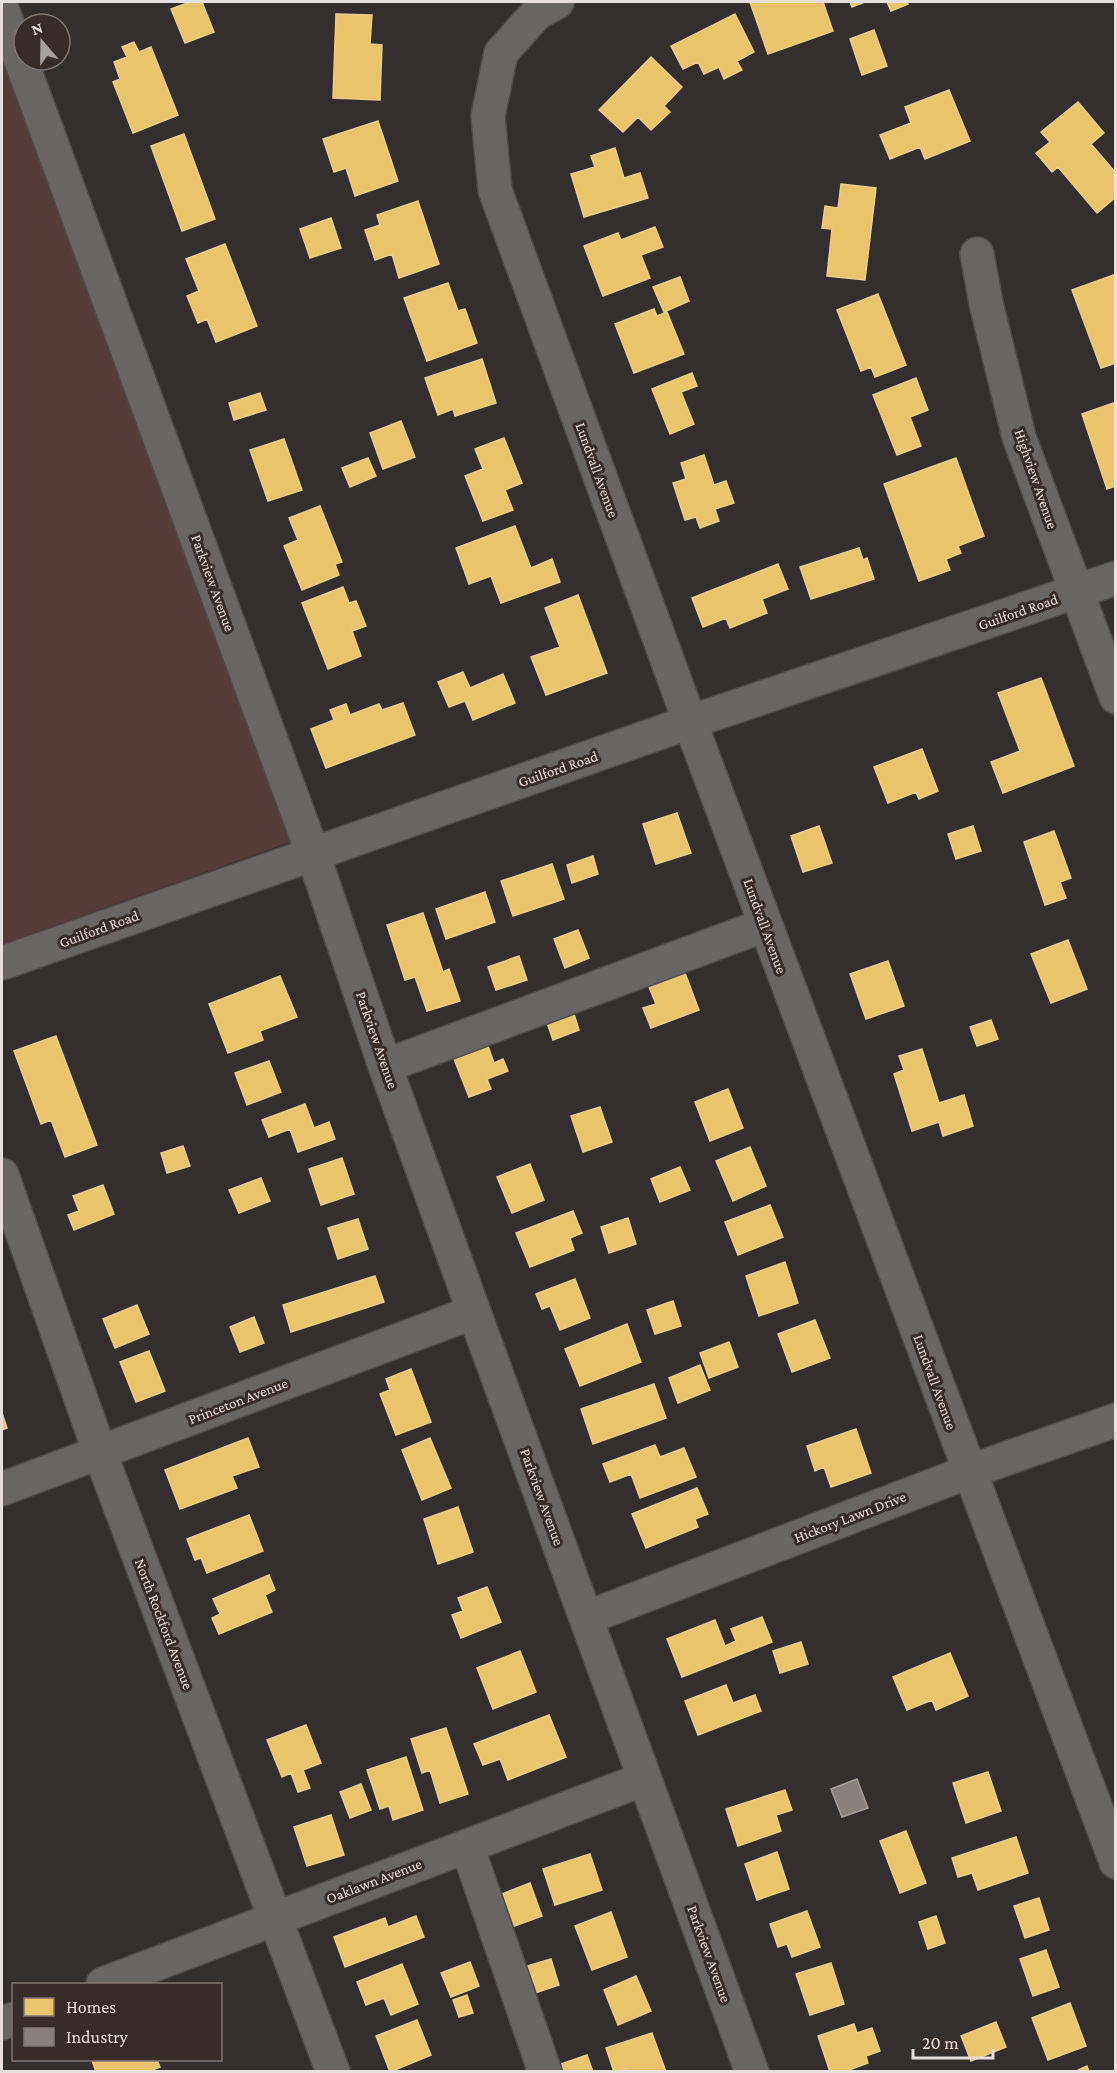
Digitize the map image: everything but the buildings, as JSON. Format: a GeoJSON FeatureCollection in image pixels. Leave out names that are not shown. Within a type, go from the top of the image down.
{"type":"FeatureCollection","features":[{"type":"Feature","properties":{"kind":"street","name":"Lundvall Avenue"},"geometry":{"type":"LineString","coordinates":[[557,2],[537,13],[501,52],[488,116],[495,190],[968,1472],[1116,1862]]}},
{"type":"Feature","properties":{"kind":"street","name":"Parkview Avenue"},"geometry":{"type":"LineString","coordinates":[[2,9],[313,854],[385,1066],[752,2072]]}},
{"type":"Feature","properties":{"kind":"street","name":"Highview Avenue"},"geometry":{"type":"LineString","coordinates":[[976,254],[1019,437],[1116,697]]}},
{"type":"Feature","properties":{"kind":"street","name":"Guilford Road"},"geometry":{"type":"LineString","coordinates":[[2,963],[690,723],[1116,578]]}},
{"type":"Feature","properties":{"kind":"street"},"geometry":{"type":"LineString","coordinates":[[385,1066],[765,925]]}},
{"type":"Feature","properties":{"kind":"street","name":"North Rockford Avenue"},"geometry":{"type":"LineString","coordinates":[[2,1175],[100,1453],[333,2072]]}},
{"type":"Feature","properties":{"kind":"street","name":"Princeton Avenue"},"geometry":{"type":"LineString","coordinates":[[2,1490],[474,1312]]}},
{"type":"Feature","properties":{"kind":"street","name":"Hickory Lawn Drive"},"geometry":{"type":"LineString","coordinates":[[586,1618],[968,1472],[1116,1420]]}},
{"type":"Feature","properties":{"kind":"street","name":"Oaklawn Avenue"},"geometry":{"type":"LineString","coordinates":[[106,1983],[644,1779]]}},
{"type":"Feature","properties":{"kind":"street"},"geometry":{"type":"LineString","coordinates":[[467,1846],[545,2072]]}},
{"type":"Feature","properties":{"kind":"shaded area"},"geometry":{"type":"Polygon","coordinates":[[[2,45],[299,839],[2,944],[2,45]]]}}]}
